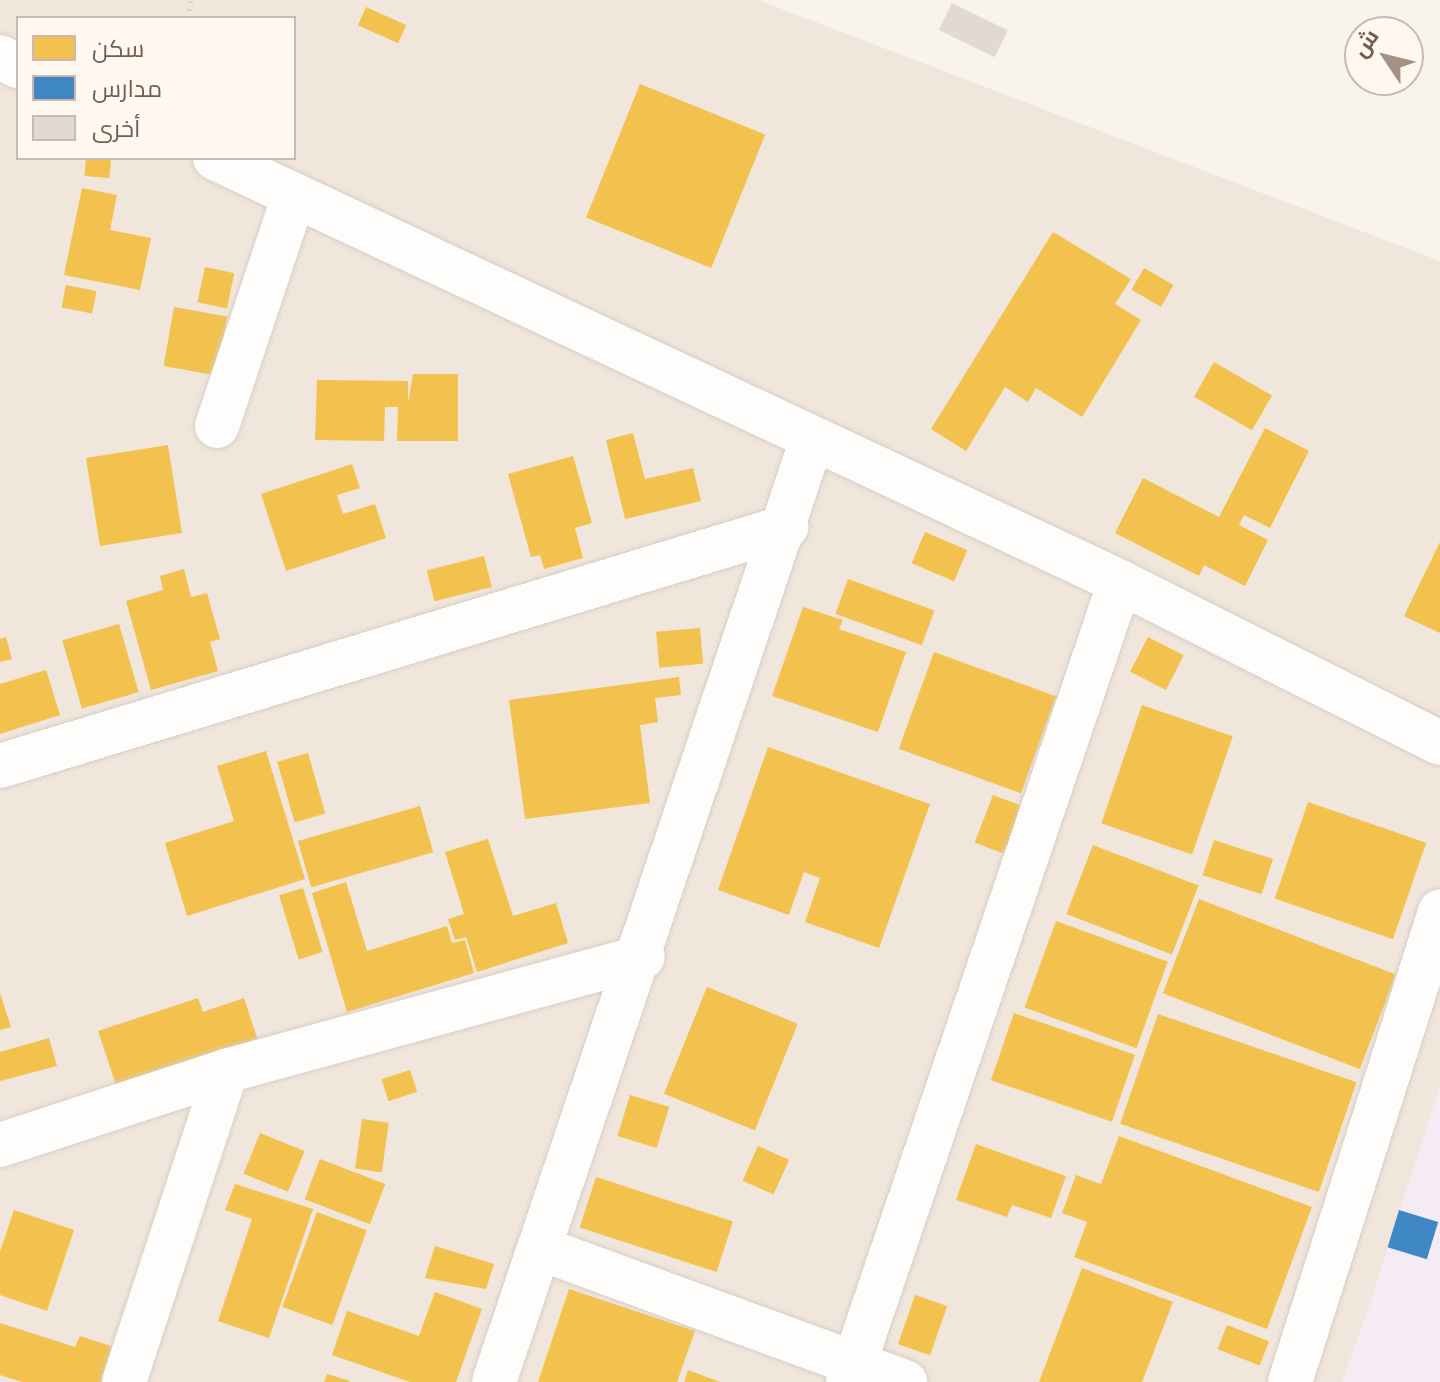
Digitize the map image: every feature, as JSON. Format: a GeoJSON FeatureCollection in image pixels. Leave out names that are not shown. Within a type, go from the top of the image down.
{"type":"FeatureCollection","features":[{"type":"Feature","properties":{"kind":"street"},"geometry":{"type":"LineString","coordinates":[[219,160],[1120,582],[1440,743]]}},
{"type":"Feature","properties":{"kind":"street"},"geometry":{"type":"LineString","coordinates":[[217,426],[294,196]]}},
{"type":"Feature","properties":{"kind":"street"},"geometry":{"type":"LineString","coordinates":[[494,1382],[643,957],[812,440]]}},
{"type":"Feature","properties":{"kind":"street"},"geometry":{"type":"LineString","coordinates":[[0,766],[786,527]]}},
{"type":"Feature","properties":{"kind":"street"},"geometry":{"type":"LineString","coordinates":[[851,1373],[1120,582]]}},
{"type":"Feature","properties":{"kind":"street"},"geometry":{"type":"LineString","coordinates":[[1290,1382],[1440,911]]}},
{"type":"Feature","properties":{"kind":"street"},"geometry":{"type":"LineString","coordinates":[[0,1145],[226,1071],[643,957]]}},
{"type":"Feature","properties":{"kind":"street"},"geometry":{"type":"LineString","coordinates":[[124,1382],[226,1071]]}},
{"type":"Feature","properties":{"kind":"street"},"geometry":{"type":"LineString","coordinates":[[539,1248],[851,1373],[905,1382]]}},
{"type":"Feature","properties":{"kind":"shaded area"},"geometry":{"type":"Polygon","coordinates":[[[0,0],[758,0],[1440,261],[1440,1382],[0,1382],[0,0]]]}},
{"type":"Feature","properties":{"kind":"shaded area"},"geometry":{"type":"Polygon","coordinates":[[[1440,1085],[1440,1382],[1342,1382],[1368,1310],[1440,1085]]]}},
{"type":"Feature","properties":{"kind":"building: سكن"},"geometry":{"type":"Polygon","coordinates":[[[366,7],[406,25],[398,43],[358,25],[366,7]]]}},
{"type":"Feature","properties":{"kind":"building: سكن"},"geometry":{"type":"Polygon","coordinates":[[[640,84],[765,135],[711,268],[586,218],[640,84]]]}},
{"type":"Feature","properties":{"kind":"building: سكن"},"geometry":{"type":"Polygon","coordinates":[[[86,160],[111,160],[109,178],[84,176],[86,160]]]}},
{"type":"Feature","properties":{"kind":"building: سكن"},"geometry":{"type":"Polygon","coordinates":[[[82,188],[117,195],[110,230],[151,238],[140,290],[64,275],[82,188]]]}},
{"type":"Feature","properties":{"kind":"building: سكن"},"geometry":{"type":"Polygon","coordinates":[[[1053,232],[1131,279],[1115,304],[1141,320],[1082,417],[1036,388],[1028,402],[1005,387],[966,451],[931,429],[1053,232]]]}},
{"type":"Feature","properties":{"kind":"building: سكن"},"geometry":{"type":"Polygon","coordinates":[[[205,267],[234,273],[227,308],[198,302],[205,267]]]}},
{"type":"Feature","properties":{"kind":"building: سكن"},"geometry":{"type":"Polygon","coordinates":[[[1144,268],[1173,285],[1161,307],[1132,290],[1144,268]]]}},
{"type":"Feature","properties":{"kind":"building: سكن"},"geometry":{"type":"Polygon","coordinates":[[[66,285],[96,291],[92,313],[62,308],[66,285]]]}},
{"type":"Feature","properties":{"kind":"building: سكن"},"geometry":{"type":"Polygon","coordinates":[[[174,307],[227,316],[217,375],[164,366],[174,307]]]}},
{"type":"Feature","properties":{"kind":"building: سكن"},"geometry":{"type":"Polygon","coordinates":[[[1214,362],[1272,396],[1252,430],[1194,397],[1214,362]]]}},
{"type":"Feature","properties":{"kind":"building: سكن"},"geometry":{"type":"Polygon","coordinates":[[[413,374],[458,374],[458,441],[397,441],[398,407],[385,407],[384,441],[315,440],[317,380],[408,381],[408,403],[413,374]]]}},
{"type":"Feature","properties":{"kind":"building: سكن"},"geometry":{"type":"Polygon","coordinates":[[[1265,428],[1309,451],[1270,528],[1244,515],[1239,525],[1268,540],[1245,586],[1204,565],[1199,576],[1115,533],[1143,478],[1219,517],[1265,428]]]}},
{"type":"Feature","properties":{"kind":"building: سكن"},"geometry":{"type":"Polygon","coordinates":[[[633,433],[645,479],[693,468],[701,501],[625,519],[606,440],[633,433]]]}},
{"type":"Feature","properties":{"kind":"building: سكن"},"geometry":{"type":"Polygon","coordinates":[[[168,445],[182,533],[100,546],[86,458],[168,445]]]}},
{"type":"Feature","properties":{"kind":"building: سكن"},"geometry":{"type":"Polygon","coordinates":[[[573,456],[592,523],[575,528],[583,558],[544,569],[540,555],[531,557],[508,474],[573,456]]]}},
{"type":"Feature","properties":{"kind":"building: سكن"},"geometry":{"type":"Polygon","coordinates":[[[352,464],[360,488],[337,495],[343,514],[375,504],[386,538],[286,571],[261,494],[352,464]]]}},
{"type":"Feature","properties":{"kind":"building: سكن"},"geometry":{"type":"Polygon","coordinates":[[[925,532],[967,550],[954,581],[912,563],[925,532]]]}},
{"type":"Feature","properties":{"kind":"building: سكن"},"geometry":{"type":"Polygon","coordinates":[[[1440,542],[1440,633],[1404,616],[1440,542]]]}},
{"type":"Feature","properties":{"kind":"building: سكن"},"geometry":{"type":"Polygon","coordinates":[[[484,556],[492,587],[434,601],[427,570],[484,556]]]}},
{"type":"Feature","properties":{"kind":"building: سكن"},"geometry":{"type":"Polygon","coordinates":[[[184,569],[191,597],[207,593],[220,639],[210,642],[218,671],[151,690],[126,601],[163,590],[160,576],[184,569]]]}},
{"type":"Feature","properties":{"kind":"building: سكن"},"geometry":{"type":"Polygon","coordinates":[[[848,579],[934,610],[922,645],[835,614],[848,579]]]}},
{"type":"Feature","properties":{"kind":"building: سكن"},"geometry":{"type":"Polygon","coordinates":[[[803,607],[843,620],[839,629],[906,652],[878,732],[772,696],[803,607]]]}},
{"type":"Feature","properties":{"kind":"building: سكن"},"geometry":{"type":"Polygon","coordinates":[[[119,624],[139,692],[82,709],[62,640],[119,624]]]}},
{"type":"Feature","properties":{"kind":"building: سكن"},"geometry":{"type":"Polygon","coordinates":[[[700,628],[703,664],[659,668],[656,632],[700,628]]]}},
{"type":"Feature","properties":{"kind":"building: سكن"},"geometry":{"type":"Polygon","coordinates":[[[6,637],[12,659],[0,662],[0,639],[6,637]]]}},
{"type":"Feature","properties":{"kind":"building: سكن"},"geometry":{"type":"Polygon","coordinates":[[[1148,637],[1184,655],[1166,690],[1130,672],[1148,637]]]}},
{"type":"Feature","properties":{"kind":"building: سكن"},"geometry":{"type":"Polygon","coordinates":[[[934,652],[1056,696],[1021,793],[899,749],[934,652]]]}},
{"type":"Feature","properties":{"kind":"building: سكن"},"geometry":{"type":"Polygon","coordinates":[[[46,670],[60,715],[0,734],[0,684],[46,670]]]}},
{"type":"Feature","properties":{"kind":"building: سكن"},"geometry":{"type":"Polygon","coordinates":[[[679,677],[681,695],[655,698],[658,722],[640,725],[650,803],[525,819],[509,700],[679,677]]]}},
{"type":"Feature","properties":{"kind":"building: سكن"},"geometry":{"type":"Polygon","coordinates":[[[1142,705],[1233,736],[1192,854],[1101,823],[1142,705]]]}},
{"type":"Feature","properties":{"kind":"building: سكن"},"geometry":{"type":"Polygon","coordinates":[[[768,747],[930,804],[879,948],[805,922],[820,878],[804,872],[789,915],[718,890],[768,747]]]}},
{"type":"Feature","properties":{"kind":"building: سكن"},"geometry":{"type":"Polygon","coordinates":[[[266,751],[305,879],[187,916],[165,843],[234,821],[217,766],[266,751]]]}},
{"type":"Feature","properties":{"kind":"building: سكن"},"geometry":{"type":"Polygon","coordinates":[[[308,753],[325,814],[295,822],[277,762],[308,753]]]}},
{"type":"Feature","properties":{"kind":"building: سكن"},"geometry":{"type":"Polygon","coordinates":[[[993,795],[1025,807],[1006,855],[975,843],[993,795]]]}},
{"type":"Feature","properties":{"kind":"building: سكن"},"geometry":{"type":"Polygon","coordinates":[[[1308,802],[1426,843],[1393,939],[1275,898],[1308,802]]]}},
{"type":"Feature","properties":{"kind":"building: سكن"},"geometry":{"type":"Polygon","coordinates":[[[420,806],[433,852],[311,887],[298,841],[420,806]]]}},
{"type":"Feature","properties":{"kind":"building: سكن"},"geometry":{"type":"Polygon","coordinates":[[[488,839],[513,916],[556,903],[568,943],[477,972],[466,937],[455,940],[448,919],[464,914],[445,852],[488,839]]]}},
{"type":"Feature","properties":{"kind":"building: سكن"},"geometry":{"type":"Polygon","coordinates":[[[1214,840],[1273,859],[1262,894],[1203,875],[1214,840]]]}},
{"type":"Feature","properties":{"kind":"building: سكن"},"geometry":{"type":"Polygon","coordinates":[[[1093,845],[1198,885],[1172,955],[1066,914],[1093,845]]]}},
{"type":"Feature","properties":{"kind":"building: سكن"},"geometry":{"type":"Polygon","coordinates":[[[346,882],[367,951],[447,926],[452,943],[465,940],[474,973],[347,1012],[312,893],[346,882]]]}},
{"type":"Feature","properties":{"kind":"building: سكن"},"geometry":{"type":"Polygon","coordinates":[[[303,888],[323,952],[299,959],[279,895],[303,888]]]}},
{"type":"Feature","properties":{"kind":"building: سكن"},"geometry":{"type":"Polygon","coordinates":[[[1199,899],[1396,975],[1360,1069],[1163,993],[1199,899]]]}},
{"type":"Feature","properties":{"kind":"building: سكن"},"geometry":{"type":"Polygon","coordinates":[[[1056,921],[1168,962],[1136,1048],[1025,1007],[1056,921]]]}},
{"type":"Feature","properties":{"kind":"building: سكن"},"geometry":{"type":"Polygon","coordinates":[[[707,987],[798,1024],[755,1130],[664,1094],[707,987]]]}},
{"type":"Feature","properties":{"kind":"building: سكن"},"geometry":{"type":"Polygon","coordinates":[[[0,993],[11,1027],[0,1030],[0,993]]]}},
{"type":"Feature","properties":{"kind":"building: سكن"},"geometry":{"type":"Polygon","coordinates":[[[198,998],[203,1012],[244,998],[258,1041],[117,1088],[98,1031],[198,998]]]}},
{"type":"Feature","properties":{"kind":"building: سكن"},"geometry":{"type":"Polygon","coordinates":[[[1014,1013],[1135,1055],[1112,1122],[991,1080],[1014,1013]]]}},
{"type":"Feature","properties":{"kind":"building: سكن"},"geometry":{"type":"Polygon","coordinates":[[[1158,1014],[1357,1082],[1319,1192],[1120,1124],[1158,1014]]]}},
{"type":"Feature","properties":{"kind":"building: سكن"},"geometry":{"type":"Polygon","coordinates":[[[49,1038],[57,1066],[0,1081],[0,1052],[49,1038]]]}},
{"type":"Feature","properties":{"kind":"building: سكن"},"geometry":{"type":"Polygon","coordinates":[[[410,1070],[417,1092],[389,1101],[381,1079],[410,1070]]]}},
{"type":"Feature","properties":{"kind":"building: سكن"},"geometry":{"type":"Polygon","coordinates":[[[630,1095],[669,1107],[657,1148],[617,1136],[630,1095]]]}},
{"type":"Feature","properties":{"kind":"building: سكن"},"geometry":{"type":"Polygon","coordinates":[[[362,1119],[389,1123],[382,1172],[355,1169],[362,1119]]]}},
{"type":"Feature","properties":{"kind":"building: سكن"},"geometry":{"type":"Polygon","coordinates":[[[260,1133],[305,1151],[288,1192],[244,1174],[260,1133]]]}},
{"type":"Feature","properties":{"kind":"building: سكن"},"geometry":{"type":"Polygon","coordinates":[[[1119,1136],[1312,1207],[1267,1329],[1074,1257],[1087,1222],[1062,1213],[1076,1175],[1101,1184],[1119,1136]]]}},
{"type":"Feature","properties":{"kind":"building: سكن"},"geometry":{"type":"Polygon","coordinates":[[[976,1144],[1066,1176],[1051,1218],[1012,1205],[1007,1217],[956,1200],[976,1144]]]}},
{"type":"Feature","properties":{"kind":"building: سكن"},"geometry":{"type":"Polygon","coordinates":[[[758,1146],[789,1160],[774,1195],[743,1181],[758,1146]]]}},
{"type":"Feature","properties":{"kind":"building: سكن"},"geometry":{"type":"Polygon","coordinates":[[[320,1159],[385,1184],[370,1224],[305,1199],[320,1159]]]}},
{"type":"Feature","properties":{"kind":"building: سكن"},"geometry":{"type":"Polygon","coordinates":[[[596,1177],[733,1221],[717,1272],[580,1227],[596,1177]]]}},
{"type":"Feature","properties":{"kind":"building: سكن"},"geometry":{"type":"Polygon","coordinates":[[[235,1184],[313,1209],[269,1338],[218,1321],[252,1219],[225,1210],[235,1184]]]}},
{"type":"Feature","properties":{"kind":"building: سكن"},"geometry":{"type":"Polygon","coordinates":[[[14,1210],[74,1230],[47,1311],[0,1295],[0,1252],[14,1210]]]}},
{"type":"Feature","properties":{"kind":"building: سكن"},"geometry":{"type":"Polygon","coordinates":[[[317,1212],[367,1230],[332,1325],[282,1307],[317,1212]]]}},
{"type":"Feature","properties":{"kind":"building: سكن"},"geometry":{"type":"Polygon","coordinates":[[[435,1246],[494,1264],[486,1289],[425,1278],[435,1246]]]}},
{"type":"Feature","properties":{"kind":"building: سكن"},"geometry":{"type":"Polygon","coordinates":[[[1082,1268],[1173,1302],[1142,1382],[1039,1382],[1082,1268]]]}},
{"type":"Feature","properties":{"kind":"building: سكن"},"geometry":{"type":"Polygon","coordinates":[[[569,1289],[695,1331],[677,1382],[538,1382],[569,1289]]]}},
{"type":"Feature","properties":{"kind":"building: سكن"},"geometry":{"type":"Polygon","coordinates":[[[435,1292],[482,1309],[456,1382],[410,1382],[332,1355],[347,1311],[419,1336],[435,1292]]]}},
{"type":"Feature","properties":{"kind":"building: سكن"},"geometry":{"type":"Polygon","coordinates":[[[915,1295],[947,1306],[930,1355],[898,1344],[915,1295]]]}},
{"type":"Feature","properties":{"kind":"building: سكن"},"geometry":{"type":"Polygon","coordinates":[[[0,1323],[75,1347],[80,1336],[114,1347],[103,1382],[22,1382],[0,1375],[0,1323]]]}},
{"type":"Feature","properties":{"kind":"building: سكن"},"geometry":{"type":"Polygon","coordinates":[[[1227,1325],[1269,1341],[1260,1365],[1218,1349],[1227,1325]]]}},
{"type":"Feature","properties":{"kind":"building: سكن"},"geometry":{"type":"Polygon","coordinates":[[[688,1370],[720,1382],[684,1382],[688,1370]]]}},
{"type":"Feature","properties":{"kind":"building: سكن"},"geometry":{"type":"Polygon","coordinates":[[[327,1374],[350,1381],[324,1382],[327,1374]]]}},
{"type":"Feature","properties":{"kind":"building: مدارس"},"geometry":{"type":"Polygon","coordinates":[[[1399,1210],[1438,1222],[1427,1259],[1388,1247],[1399,1210]]]}},
{"type":"Feature","properties":{"kind":"building: أخرى"},"geometry":{"type":"Polygon","coordinates":[[[952,3],[1008,30],[995,57],[939,30],[952,3]]]}}]}
